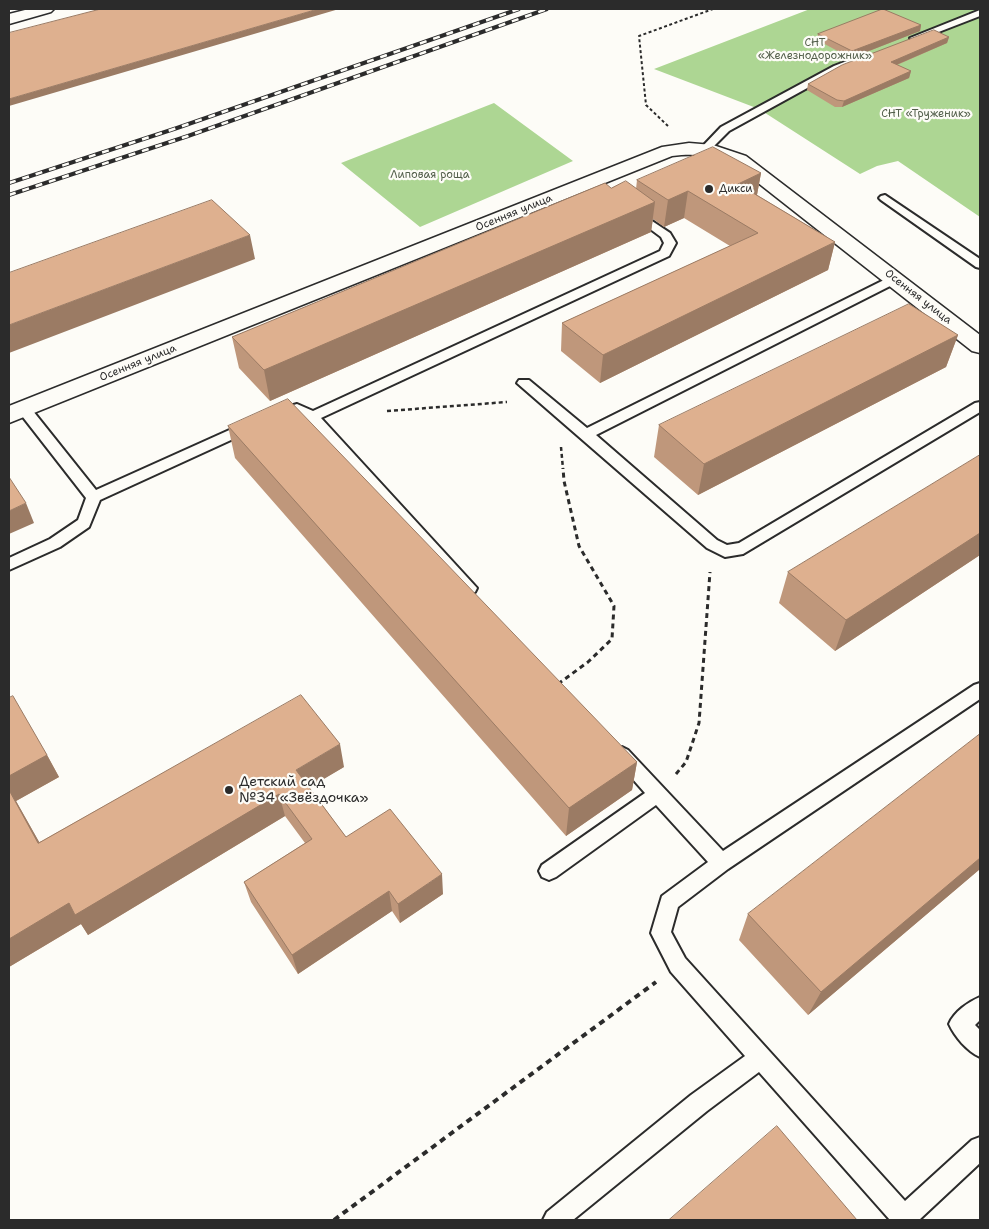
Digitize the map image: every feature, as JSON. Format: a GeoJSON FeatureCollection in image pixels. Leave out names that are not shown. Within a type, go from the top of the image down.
{"type":"FeatureCollection","features":[{"type":"Feature","properties":{"kind":"street"},"geometry":{"type":"LineString","coordinates":[[9,19],[46,9]]}},
{"type":"Feature","properties":{"kind":"street","name":"Осенняя улица"},"geometry":{"type":"LineString","coordinates":[[16,412],[599,187],[668,151],[699,148],[716,149],[740,160],[980,346]]}},
{"type":"Feature","properties":{"kind":"lane"},"geometry":{"type":"LineString","coordinates":[[906,42],[980,13]]}},
{"type":"Feature","properties":{"kind":"lane"},"geometry":{"type":"LineString","coordinates":[[699,148],[725,129],[837,68],[863,58]]}},
{"type":"Feature","properties":{"kind":"lane"},"geometry":{"type":"LineString","coordinates":[[886,198],[980,264]]}},
{"type":"Feature","properties":{"kind":"lane"},"geometry":{"type":"LineString","coordinates":[[312,417],[665,253],[670,243],[666,235],[621,203]]}},
{"type":"Feature","properties":{"kind":"lane"},"geometry":{"type":"LineString","coordinates":[[586,434],[894,279]]}},
{"type":"Feature","properties":{"kind":"lane"},"geometry":{"type":"LineString","coordinates":[[524,383],[586,434],[712,544],[725,551],[743,548],[980,406]]}},
{"type":"Feature","properties":{"kind":"lane"},"geometry":{"type":"LineString","coordinates":[[9,564],[55,543],[84,523],[94,497],[274,415],[297,408],[312,417],[478,597]]}},
{"type":"Feature","properties":{"kind":"lane"},"geometry":{"type":"LineString","coordinates":[[16,412],[94,497]]}},
{"type":"Feature","properties":{"kind":"lane"},"geometry":{"type":"LineString","coordinates":[[980,690],[721,863],[669,902],[661,933],[678,965],[904,1219],[980,1148]]}},
{"type":"Feature","properties":{"kind":"lane"},"geometry":{"type":"LineString","coordinates":[[611,743],[721,863]]}},
{"type":"Feature","properties":{"kind":"lane"},"geometry":{"type":"LineString","coordinates":[[549,871],[658,794]]}},
{"type":"Feature","properties":{"kind":"lane"},"geometry":{"type":"LineString","coordinates":[[980,1007],[960,1024],[980,1046]]}},
{"type":"Feature","properties":{"kind":"lane"},"geometry":{"type":"LineString","coordinates":[[555,1220],[699,1104],[762,1058]]}},
{"type":"Feature","properties":{"kind":"path"},"geometry":{"type":"LineString","coordinates":[[699,148],[646,105],[639,36],[713,9]]}},
{"type":"Feature","properties":{"kind":"path"},"geometry":{"type":"LineString","coordinates":[[379,411],[543,399]]}},
{"type":"Feature","properties":{"kind":"path"},"geometry":{"type":"LineString","coordinates":[[557,684],[588,662],[612,639],[614,606],[579,546],[564,481],[558,412]]}},
{"type":"Feature","properties":{"kind":"path"},"geometry":{"type":"LineString","coordinates":[[658,794],[686,762],[699,723],[712,544]]}},
{"type":"Feature","properties":{"kind":"path"},"geometry":{"type":"LineString","coordinates":[[334,1220],[678,965]]}},
{"type":"Feature","properties":{"kind":"green space"},"geometry":{"type":"Polygon","coordinates":[[[810,9],[980,9],[980,217],[898,161],[877,166],[860,174],[759,109],[654,69],[810,9]]]}},
{"type":"Feature","properties":{"kind":"green space","name":"Липовая роща"},"geometry":{"type":"Polygon","coordinates":[[[494,103],[573,161],[420,227],[341,163],[494,103]]]}},
{"type":"Feature","properties":{"kind":"building"},"geometry":{"type":"Polygon","coordinates":[[[101,9],[318,9],[9,99],[9,33],[101,9]]]}},
{"type":"Feature","properties":{"kind":"building"},"geometry":{"type":"Polygon","coordinates":[[[883,9],[921,25],[852,51],[818,34],[883,9]]]}},
{"type":"Feature","properties":{"kind":"building"},"geometry":{"type":"Polygon","coordinates":[[[934,30],[949,37],[891,62],[911,71],[844,101],[837,100],[808,84],[842,65],[934,30]]]}},
{"type":"Feature","properties":{"kind":"building"},"geometry":{"type":"Polygon","coordinates":[[[713,147],[761,173],[738,184],[835,242],[603,355],[562,323],[758,233],[688,191],[668,200],[637,180],[713,147]]]}},
{"type":"Feature","properties":{"kind":"building"},"geometry":{"type":"Polygon","coordinates":[[[626,181],[655,202],[264,370],[232,337],[605,183],[611,188],[626,181]]]}},
{"type":"Feature","properties":{"kind":"building"},"geometry":{"type":"Polygon","coordinates":[[[212,200],[250,235],[9,325],[9,273],[212,200]]]}},
{"type":"Feature","properties":{"kind":"building"},"geometry":{"type":"Polygon","coordinates":[[[909,304],[958,335],[704,464],[659,425],[909,304]]]}},
{"type":"Feature","properties":{"kind":"building"},"geometry":{"type":"Polygon","coordinates":[[[288,399],[637,762],[569,808],[228,426],[288,399]]]}},
{"type":"Feature","properties":{"kind":"building"},"geometry":{"type":"Polygon","coordinates":[[[980,455],[980,533],[846,620],[788,572],[980,455]]]}},
{"type":"Feature","properties":{"kind":"building"},"geometry":{"type":"Polygon","coordinates":[[[9,477],[26,503],[9,511],[9,477]]]}},
{"type":"Feature","properties":{"kind":"building"},"geometry":{"type":"Polygon","coordinates":[[[301,695],[340,744],[296,770],[346,837],[390,809],[442,874],[398,904],[389,891],[292,955],[244,882],[312,839],[279,794],[75,915],[69,903],[9,939],[9,790],[38,843],[301,695]]]}},
{"type":"Feature","properties":{"kind":"building"},"geometry":{"type":"Polygon","coordinates":[[[13,696],[47,755],[9,776],[9,698],[13,696]]]}},
{"type":"Feature","properties":{"kind":"building"},"geometry":{"type":"Polygon","coordinates":[[[980,734],[980,858],[821,992],[748,914],[980,734]]]}},
{"type":"Feature","properties":{"kind":"building"},"geometry":{"type":"Polygon","coordinates":[[[777,1126],[857,1220],[669,1220],[777,1126]]]}},
{"type":"Feature","properties":{"kind":"railway"},"geometry":{"type":"LineString","coordinates":[[9,183],[177,128],[519,9]]}},
{"type":"Feature","properties":{"kind":"railway"},"geometry":{"type":"LineString","coordinates":[[9,195],[188,136],[547,9]]}},
{"type":"Feature","properties":{"kind":"place","name":"Дикси"},"geometry":{"type":"Point","coordinates":[709,189]}},
{"type":"Feature","properties":{"kind":"place","name":"Детский сад №34 «Звёздочка»"},"geometry":{"type":"Point","coordinates":[229,790]}},
{"type":"Feature","properties":{"kind":"park label","name":"СНТ «Железнодорожник»"},"geometry":{"type":"Point","coordinates":[815,49]}},
{"type":"Feature","properties":{"kind":"park label","name":"СНТ «Труженик»"},"geometry":{"type":"Point","coordinates":[926,114]}}]}
